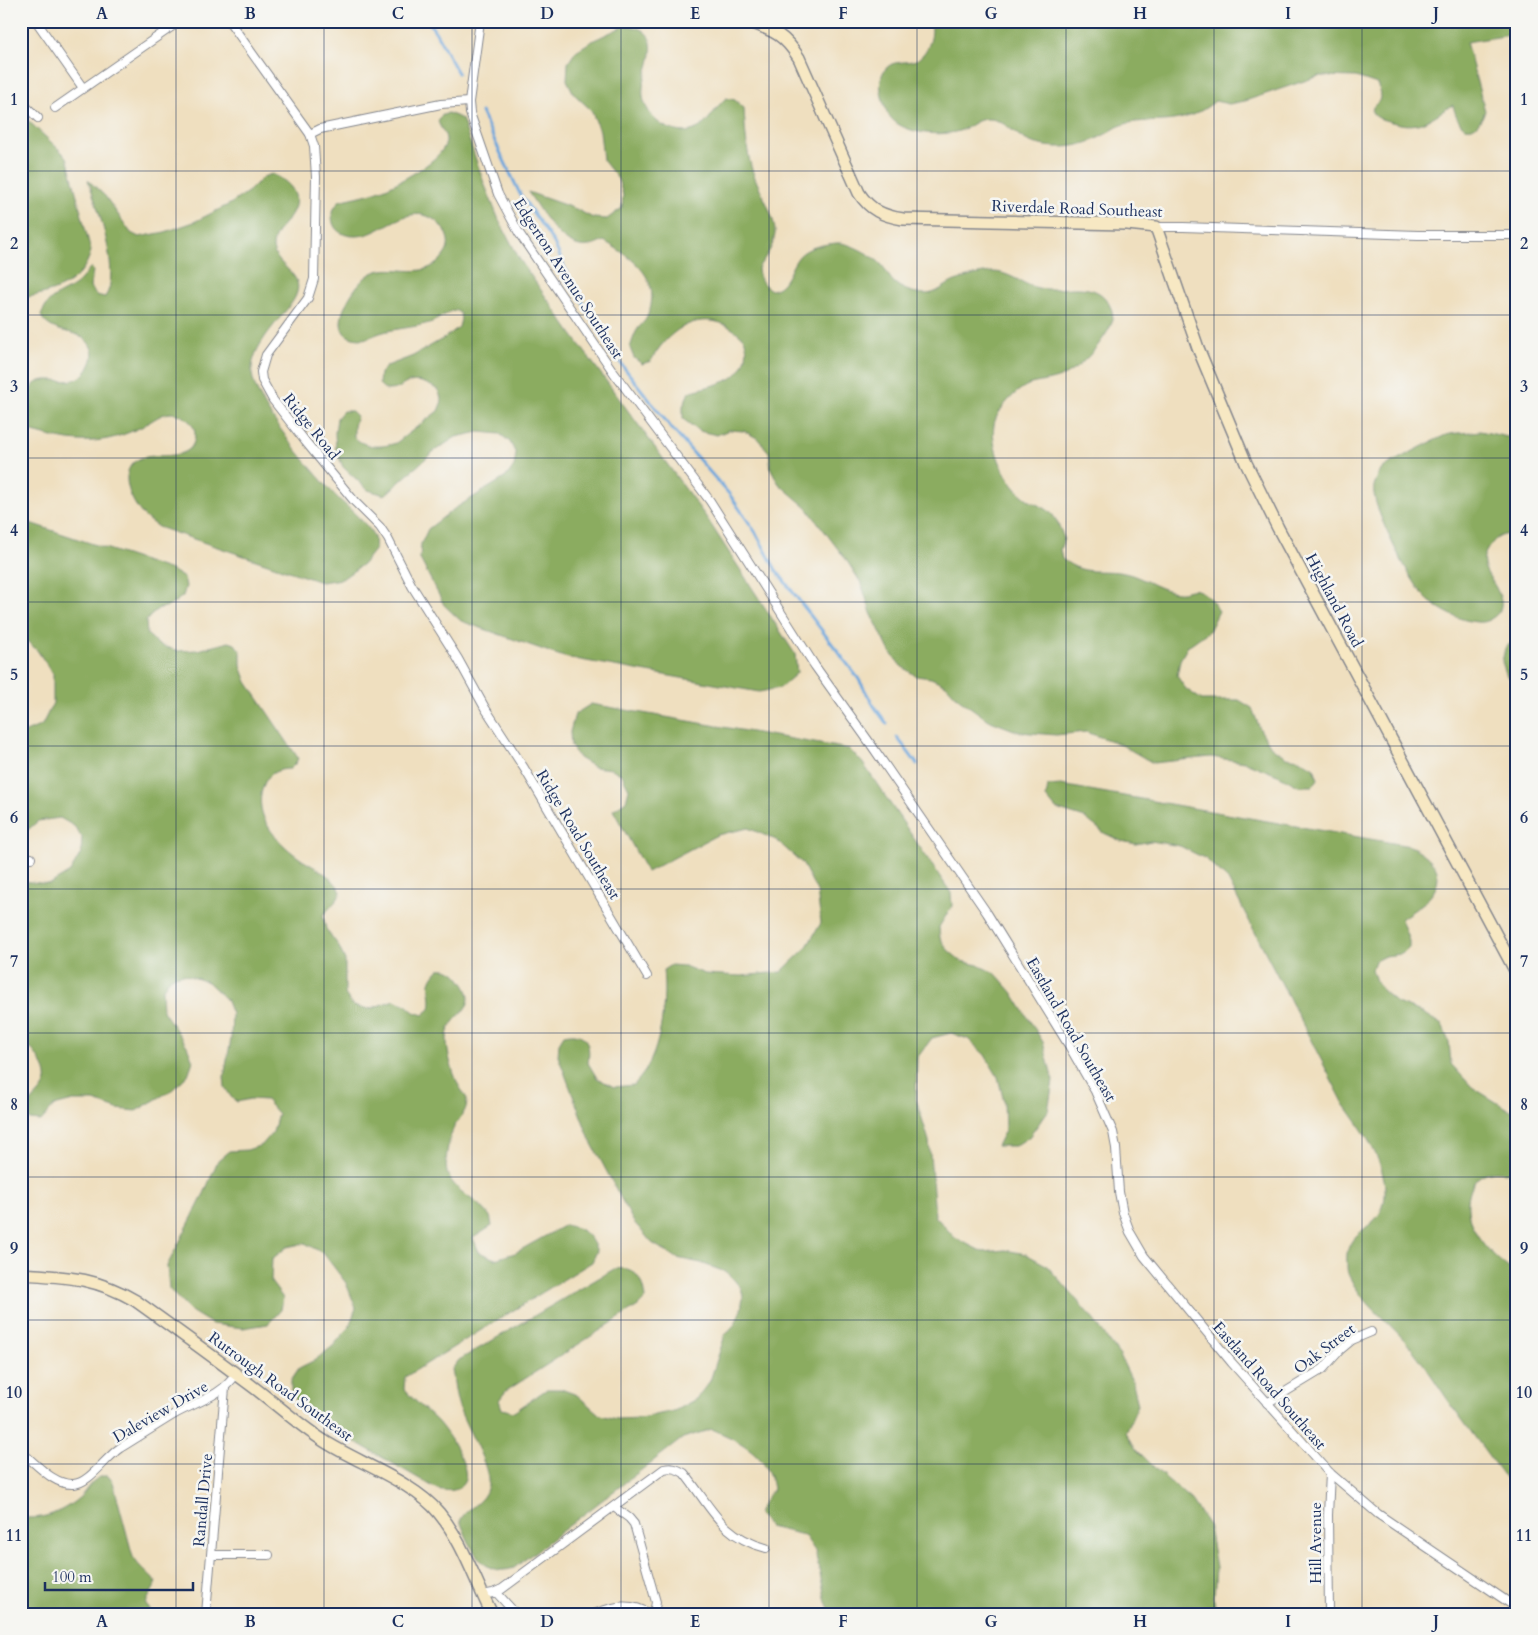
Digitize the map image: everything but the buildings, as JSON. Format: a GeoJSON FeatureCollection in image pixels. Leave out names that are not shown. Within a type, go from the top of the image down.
{"type":"FeatureCollection","features":[{"type":"Feature","properties":{"kind":"street"},"geometry":{"type":"LineString","coordinates":[[36,21],[83,88]]}},
{"type":"Feature","properties":{"kind":"street"},"geometry":{"type":"LineString","coordinates":[[55,108],[180,21]]}},
{"type":"Feature","properties":{"kind":"street"},"geometry":{"type":"LineString","coordinates":[[229,21],[310,134],[320,129],[441,104],[469,102],[480,21]]}},
{"type":"Feature","properties":{"kind":"street","name":"Riverdale Road Southeast"},"geometry":{"type":"LineString","coordinates":[[748,21],[775,31],[793,48],[859,193],[879,213],[903,219],[1126,224],[1156,228],[1183,227],[1418,235],[1517,235]]}},
{"type":"Feature","properties":{"kind":"street"},"geometry":{"type":"LineString","coordinates":[[21,102],[38,118]]}},
{"type":"Feature","properties":{"kind":"street","name":"Edgerton Avenue Southeast"},"geometry":{"type":"LineString","coordinates":[[469,102],[470,113],[498,194],[519,233],[614,373],[710,501],[791,630]]}},
{"type":"Feature","properties":{"kind":"street","name":"Ridge Road"},"geometry":{"type":"LineString","coordinates":[[310,134],[314,146],[316,177],[314,279],[308,298],[266,355],[261,372],[262,380],[273,400],[300,434],[355,502],[380,527],[412,586],[458,659],[485,708]]}},
{"type":"Feature","properties":{"kind":"street","name":"Highland Road"},"geometry":{"type":"LineString","coordinates":[[1156,228],[1198,348],[1246,463],[1282,537],[1517,974]]}},
{"type":"Feature","properties":{"kind":"street"},"geometry":{"type":"LineString","coordinates":[[21,378],[21,387]]}},
{"type":"Feature","properties":{"kind":"street","name":"Eastland Road Southeast"},"geometry":{"type":"LineString","coordinates":[[791,630],[987,914],[1048,1011],[1095,1091],[1113,1132],[1121,1204],[1130,1232],[1136,1243],[1181,1302],[1267,1403],[1330,1473],[1378,1514],[1517,1608]]}},
{"type":"Feature","properties":{"kind":"street","name":"Ridge Road Southeast"},"geometry":{"type":"LineString","coordinates":[[485,708],[524,768],[647,976]]}},
{"type":"Feature","properties":{"kind":"street"},"geometry":{"type":"LineString","coordinates":[[21,858],[31,858]]}},
{"type":"Feature","properties":{"kind":"street","name":"Rutrough Road Southeast"},"geometry":{"type":"LineString","coordinates":[[21,1274],[94,1281],[120,1291],[236,1374],[325,1442],[413,1490],[440,1513],[452,1531],[492,1614]]}},
{"type":"Feature","properties":{"kind":"street","name":"Oak Street"},"geometry":{"type":"LineString","coordinates":[[1267,1403],[1323,1369],[1352,1340],[1371,1332]]}},
{"type":"Feature","properties":{"kind":"street","name":"Daleview Drive"},"geometry":{"type":"LineString","coordinates":[[21,1452],[50,1476],[62,1482],[75,1484],[82,1482],[118,1449],[174,1414],[211,1397],[225,1388],[236,1374]]}},
{"type":"Feature","properties":{"kind":"street","name":"Randall Drive"},"geometry":{"type":"LineString","coordinates":[[206,1614],[225,1388]]}},
{"type":"Feature","properties":{"kind":"street"},"geometry":{"type":"LineString","coordinates":[[482,1595],[496,1592],[664,1470],[677,1469],[684,1473],[724,1526],[744,1540],[766,1548]]}},
{"type":"Feature","properties":{"kind":"street","name":"Hill Avenue"},"geometry":{"type":"LineString","coordinates":[[1329,1614],[1328,1515],[1330,1473]]}},
{"type":"Feature","properties":{"kind":"street"},"geometry":{"type":"LineString","coordinates":[[614,1507],[629,1518],[638,1531],[656,1602],[654,1614]]}},
{"type":"Feature","properties":{"kind":"street"},"geometry":{"type":"LineString","coordinates":[[212,1555],[269,1555]]}},
{"type":"Feature","properties":{"kind":"street"},"geometry":{"type":"LineString","coordinates":[[496,1592],[516,1614]]}},
{"type":"Feature","properties":{"kind":"street"},"geometry":{"type":"LineString","coordinates":[[594,1614],[609,1608],[630,1606],[650,1614]]}},
{"type":"Feature","properties":{"kind":"green space"},"geometry":{"type":"Polygon","coordinates":[[[931,21],[1517,21],[1517,34],[1466,42],[1485,111],[1481,120],[1476,126],[1471,128],[1462,125],[1453,105],[1416,124],[1399,124],[1381,119],[1372,112],[1373,107],[1379,101],[1381,93],[1377,84],[1356,77],[1319,76],[1245,101],[1229,104],[1215,101],[1197,113],[1184,118],[1127,123],[1086,143],[1068,147],[1051,147],[1033,143],[1005,125],[993,120],[983,119],[959,131],[941,134],[909,129],[892,119],[887,112],[881,93],[883,73],[892,64],[918,59],[926,51],[932,31],[931,21]]]}},
{"type":"Feature","properties":{"kind":"green space"},"geometry":{"type":"Polygon","coordinates":[[[624,26],[630,26],[645,32],[651,41],[651,54],[644,82],[643,96],[649,112],[662,125],[686,132],[699,128],[726,98],[735,100],[744,108],[751,166],[774,226],[775,234],[772,244],[758,268],[762,281],[771,290],[782,284],[799,256],[804,252],[815,247],[842,243],[854,247],[877,260],[891,280],[905,289],[917,293],[933,293],[955,281],[978,274],[998,272],[1038,288],[1088,289],[1104,297],[1112,310],[1112,322],[1104,337],[1089,356],[1066,375],[1025,386],[1014,395],[999,413],[994,425],[993,435],[1001,466],[1019,492],[1052,514],[1064,538],[1060,550],[1062,559],[1071,565],[1080,569],[1132,575],[1166,590],[1180,592],[1195,590],[1201,591],[1207,596],[1219,611],[1209,631],[1188,646],[1180,660],[1177,676],[1186,689],[1202,700],[1239,700],[1252,708],[1260,729],[1271,747],[1286,757],[1299,759],[1314,768],[1318,779],[1313,786],[1298,786],[1280,776],[1245,762],[1211,757],[1153,763],[1120,744],[1086,732],[1056,735],[1019,732],[988,720],[959,699],[946,685],[931,678],[916,676],[901,666],[890,652],[871,613],[861,583],[807,508],[779,484],[771,469],[769,452],[757,438],[744,431],[729,430],[717,435],[699,431],[683,419],[683,406],[689,392],[726,381],[735,376],[742,367],[747,350],[743,337],[726,325],[714,321],[692,323],[682,327],[673,334],[657,351],[651,361],[642,364],[634,358],[630,348],[638,328],[647,317],[651,304],[652,291],[643,271],[635,262],[604,241],[595,245],[579,246],[561,236],[545,218],[528,192],[576,209],[593,218],[607,219],[622,208],[623,195],[618,179],[603,160],[600,131],[591,110],[574,94],[567,80],[568,63],[576,51],[624,26]]]}},
{"type":"Feature","properties":{"kind":"green space"},"geometry":{"type":"Polygon","coordinates":[[[448,113],[462,119],[499,220],[520,260],[706,517],[795,654],[797,673],[780,688],[759,692],[564,657],[461,621],[444,605],[420,559],[421,544],[428,529],[454,509],[506,477],[514,466],[516,454],[510,442],[500,434],[479,432],[456,437],[433,452],[385,495],[368,490],[343,467],[336,450],[335,433],[337,418],[343,411],[352,411],[357,416],[354,426],[354,437],[358,441],[368,445],[385,446],[396,443],[438,411],[442,401],[438,390],[432,386],[414,381],[395,389],[386,390],[379,384],[380,373],[387,366],[413,356],[446,337],[459,327],[461,319],[460,313],[455,310],[426,324],[386,331],[364,339],[350,337],[343,331],[341,323],[343,313],[353,292],[366,277],[375,272],[385,270],[417,271],[427,269],[436,264],[445,254],[448,240],[445,232],[436,221],[420,214],[403,217],[368,234],[350,236],[336,228],[332,212],[339,201],[388,187],[430,162],[443,149],[446,142],[438,121],[441,116],[448,113]]]}},
{"type":"Feature","properties":{"kind":"green space"},"geometry":{"type":"Polygon","coordinates":[[[21,114],[67,157],[91,251],[87,263],[74,279],[56,289],[23,298],[21,298],[21,114]]]}},
{"type":"Feature","properties":{"kind":"green space"},"geometry":{"type":"Polygon","coordinates":[[[272,174],[292,188],[296,198],[293,211],[275,236],[273,247],[278,259],[296,279],[298,285],[293,301],[267,334],[258,350],[252,366],[252,374],[255,387],[285,436],[323,482],[362,520],[374,537],[375,549],[363,564],[342,579],[321,582],[158,527],[145,517],[130,494],[127,478],[128,471],[132,464],[139,459],[182,453],[193,444],[195,434],[193,426],[187,419],[175,413],[158,417],[122,435],[95,441],[55,438],[26,430],[28,398],[32,387],[42,381],[64,381],[78,378],[85,373],[90,365],[93,354],[91,347],[81,336],[59,330],[46,323],[41,316],[44,309],[51,300],[77,283],[91,267],[93,271],[90,287],[96,295],[105,297],[110,286],[111,273],[106,240],[88,180],[105,196],[131,233],[139,237],[165,232],[194,222],[230,204],[249,191],[263,177],[272,174]]]}},
{"type":"Feature","properties":{"kind":"green space"},"geometry":{"type":"Polygon","coordinates":[[[1480,431],[1517,439],[1517,535],[1507,534],[1501,536],[1495,540],[1486,553],[1484,565],[1497,590],[1501,604],[1500,610],[1495,616],[1487,621],[1480,622],[1464,620],[1445,612],[1429,601],[1422,593],[1413,581],[1385,528],[1374,496],[1374,486],[1382,469],[1413,451],[1446,435],[1480,431]]]}},
{"type":"Feature","properties":{"kind":"green space"},"geometry":{"type":"Polygon","coordinates":[[[21,520],[171,570],[184,578],[186,586],[183,596],[171,605],[156,610],[146,621],[147,634],[159,645],[178,651],[198,650],[229,642],[235,644],[241,652],[241,666],[247,682],[298,758],[290,769],[276,772],[265,782],[261,793],[262,813],[278,840],[300,859],[326,874],[341,892],[337,900],[323,915],[326,929],[338,945],[345,960],[345,994],[353,1006],[369,1009],[394,1000],[423,1015],[430,1009],[431,980],[439,969],[452,971],[461,980],[469,998],[467,1005],[449,1030],[447,1045],[452,1068],[467,1100],[467,1104],[453,1128],[447,1149],[446,1164],[448,1175],[452,1182],[484,1209],[490,1217],[492,1226],[473,1238],[479,1252],[495,1259],[515,1253],[565,1225],[585,1233],[597,1251],[592,1262],[405,1377],[404,1389],[437,1421],[452,1441],[462,1459],[466,1476],[462,1486],[455,1490],[437,1489],[333,1429],[298,1403],[291,1391],[291,1380],[299,1368],[315,1360],[333,1346],[349,1327],[356,1308],[346,1283],[324,1254],[305,1243],[287,1247],[272,1259],[271,1282],[283,1298],[281,1310],[268,1324],[243,1328],[212,1324],[189,1310],[169,1289],[167,1266],[203,1196],[218,1160],[229,1151],[247,1150],[262,1145],[273,1132],[278,1114],[266,1100],[250,1099],[237,1102],[231,1097],[225,1087],[224,1077],[231,1039],[232,1014],[226,999],[208,982],[183,974],[171,977],[162,990],[163,1011],[187,1046],[193,1061],[188,1075],[172,1090],[136,1111],[117,1109],[94,1101],[73,1101],[54,1106],[41,1121],[30,1120],[23,1114],[42,1090],[46,1078],[45,1070],[36,1055],[21,1041],[21,881],[50,884],[70,872],[81,853],[82,837],[74,826],[60,818],[38,821],[21,836],[21,734],[42,725],[53,703],[53,674],[37,650],[21,636],[21,520]]]}},
{"type":"Feature","properties":{"kind":"green space"},"geometry":{"type":"Polygon","coordinates":[[[1517,638],[1517,683],[1507,676],[1502,662],[1505,648],[1517,638]]]}},
{"type":"Feature","properties":{"kind":"green space"},"geometry":{"type":"Polygon","coordinates":[[[591,704],[849,749],[862,762],[951,893],[952,906],[939,927],[940,938],[948,950],[961,961],[978,965],[996,974],[1012,992],[1043,1042],[1053,1081],[1048,1111],[1029,1137],[1015,1146],[997,1146],[1005,1130],[1004,1102],[998,1077],[985,1055],[968,1039],[951,1033],[932,1038],[917,1058],[916,1099],[929,1141],[935,1216],[955,1238],[983,1252],[1005,1250],[1026,1254],[1046,1265],[1093,1319],[1120,1356],[1133,1383],[1138,1405],[1126,1432],[1136,1449],[1191,1500],[1209,1527],[1216,1567],[1214,1599],[1216,1614],[832,1614],[826,1602],[815,1551],[804,1535],[769,1527],[758,1514],[762,1504],[773,1489],[765,1467],[759,1458],[743,1444],[712,1429],[683,1438],[514,1568],[493,1569],[478,1558],[460,1521],[466,1512],[483,1497],[488,1486],[488,1477],[482,1457],[462,1415],[458,1402],[452,1369],[459,1360],[614,1269],[627,1269],[638,1277],[645,1299],[638,1306],[506,1391],[499,1400],[502,1409],[514,1412],[547,1389],[561,1389],[577,1395],[600,1415],[617,1419],[641,1418],[674,1411],[696,1399],[710,1381],[725,1335],[735,1324],[741,1310],[743,1296],[741,1288],[728,1273],[701,1263],[677,1258],[652,1243],[633,1221],[590,1140],[558,1056],[559,1043],[564,1035],[577,1034],[582,1036],[588,1044],[588,1063],[597,1078],[614,1087],[634,1085],[643,1073],[656,1047],[662,1021],[663,970],[671,965],[684,966],[705,974],[741,976],[781,972],[806,948],[821,923],[817,891],[802,863],[776,840],[748,828],[717,835],[647,872],[613,810],[626,801],[629,789],[622,775],[612,769],[594,767],[579,758],[571,746],[570,732],[575,714],[591,704]]]}},
{"type":"Feature","properties":{"kind":"green space"},"geometry":{"type":"Polygon","coordinates":[[[1061,785],[1410,846],[1423,853],[1433,864],[1438,876],[1434,891],[1423,903],[1401,919],[1409,941],[1409,947],[1402,954],[1385,956],[1375,961],[1372,969],[1376,981],[1383,991],[1397,1003],[1421,1012],[1442,1025],[1449,1042],[1451,1064],[1472,1087],[1517,1115],[1517,1175],[1497,1171],[1490,1172],[1477,1179],[1472,1185],[1468,1208],[1471,1223],[1484,1245],[1496,1258],[1517,1274],[1517,1496],[1418,1356],[1399,1334],[1367,1303],[1349,1276],[1347,1252],[1350,1244],[1381,1212],[1385,1190],[1383,1176],[1374,1150],[1344,1104],[1228,880],[1206,859],[1180,846],[1151,841],[1136,844],[1121,841],[1104,833],[1085,818],[1056,809],[1046,797],[1048,786],[1061,785]]]}},
{"type":"Feature","properties":{"kind":"green space"},"geometry":{"type":"Polygon","coordinates":[[[103,1476],[108,1476],[113,1482],[133,1557],[156,1582],[146,1605],[154,1614],[21,1614],[21,1517],[37,1518],[60,1511],[80,1497],[92,1482],[103,1476]]]}},
{"type":"Feature","properties":{"kind":"waterway"},"geometry":{"type":"LineString","coordinates":[[428,21],[458,73]]}},
{"type":"Feature","properties":{"kind":"waterway"},"geometry":{"type":"LineString","coordinates":[[481,112],[520,194],[554,243],[571,282],[622,365],[673,430],[730,495],[756,533],[776,570],[858,678],[887,724]]}},
{"type":"Feature","properties":{"kind":"waterway"},"geometry":{"type":"LineString","coordinates":[[897,737],[917,764]]}}]}
